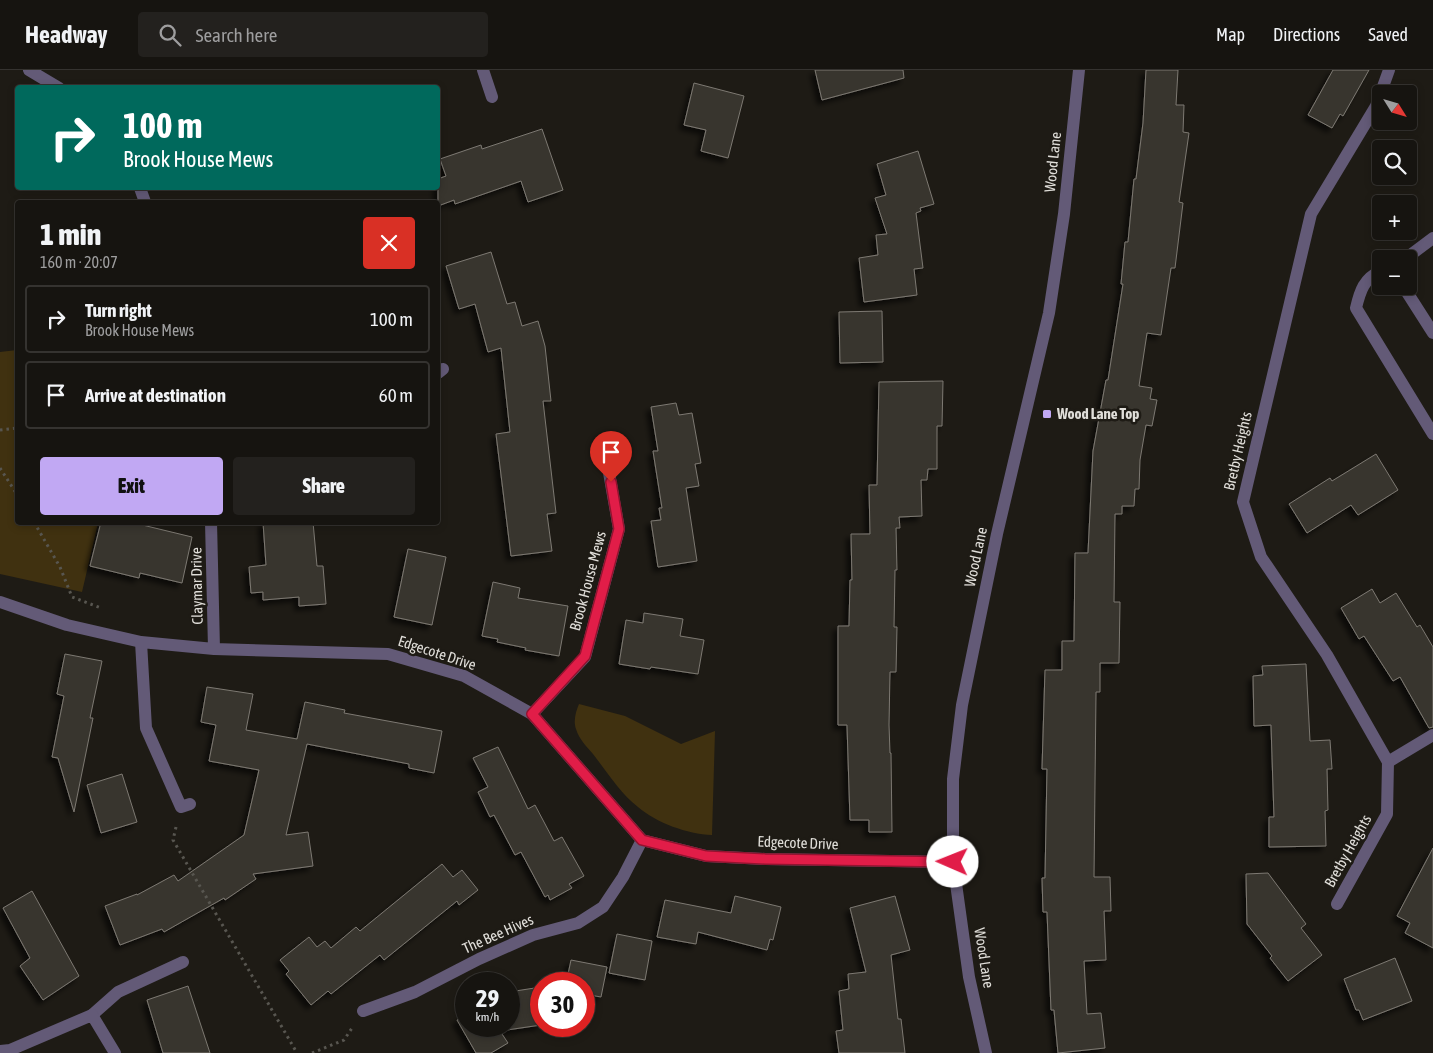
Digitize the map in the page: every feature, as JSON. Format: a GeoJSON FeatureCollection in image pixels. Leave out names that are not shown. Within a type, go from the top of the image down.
{"type":"FeatureCollection","features":[{"type":"Feature","properties":{"kind":"street"},"geometry":{"type":"LineString","coordinates":[[29,70],[54,85]]}},
{"type":"Feature","properties":{"kind":"street"},"geometry":{"type":"LineString","coordinates":[[483,70],[492,97]]}},
{"type":"Feature","properties":{"kind":"street","name":"Wood Lane"},"geometry":{"type":"LineString","coordinates":[[986,1053],[969,977],[953,862],[953,778],[962,705],[997,534],[1049,313],[1064,214],[1079,70]]}},
{"type":"Feature","properties":{"kind":"street","name":"Bretby Heights"},"geometry":{"type":"LineString","coordinates":[[1337,904],[1387,814],[1388,762],[1327,655],[1261,556],[1243,502],[1311,214],[1376,106],[1389,70]]}},
{"type":"Feature","properties":{"kind":"street"},"geometry":{"type":"LineString","coordinates":[[1417,250],[1433,238]]}},
{"type":"Feature","properties":{"kind":"street"},"geometry":{"type":"LineString","coordinates":[[1372,275],[1361,289],[1356,308],[1433,434]]}},
{"type":"Feature","properties":{"kind":"street"},"geometry":{"type":"LineString","coordinates":[[1409,295],[1433,333]]}},
{"type":"Feature","properties":{"kind":"street","name":"Brook House Mews"},"geometry":{"type":"LineString","coordinates":[[532,714],[585,656],[619,529],[608,467]]}},
{"type":"Feature","properties":{"kind":"street","name":"Claymar Drive"},"geometry":{"type":"LineString","coordinates":[[212,525],[214,649]]}},
{"type":"Feature","properties":{"kind":"street","name":"Edgecote Drive"},"geometry":{"type":"LineString","coordinates":[[0,602],[67,625],[141,642],[214,649],[388,654],[464,676],[532,714],[642,840],[706,856],[765,859],[953,862]]}},
{"type":"Feature","properties":{"kind":"street"},"geometry":{"type":"LineString","coordinates":[[141,642],[146,728],[185,806]]}},
{"type":"Feature","properties":{"kind":"street"},"geometry":{"type":"LineString","coordinates":[[1388,762],[1433,735]]}},
{"type":"Feature","properties":{"kind":"street","name":"The Bee Hives"},"geometry":{"type":"LineString","coordinates":[[363,1011],[415,992],[479,959],[533,935],[578,922],[603,907],[623,877],[642,840]]}},
{"type":"Feature","properties":{"kind":"street"},"geometry":{"type":"LineString","coordinates":[[0,1051],[10,1050],[92,1015],[118,992],[183,962]]}},
{"type":"Feature","properties":{"kind":"street"},"geometry":{"type":"LineString","coordinates":[[92,1015],[115,1053]]}},
{"type":"Feature","properties":{"kind":"path"},"geometry":{"type":"LineString","coordinates":[[0,430],[15,428]]}},
{"type":"Feature","properties":{"kind":"path"},"geometry":{"type":"LineString","coordinates":[[0,468],[15,491]]}},
{"type":"Feature","properties":{"kind":"path"},"geometry":{"type":"LineString","coordinates":[[36,525],[60,567],[72,597],[106,610],[105,634]]}},
{"type":"Feature","properties":{"kind":"path"},"geometry":{"type":"LineString","coordinates":[[185,806],[173,840],[297,1053]]}},
{"type":"Feature","properties":{"kind":"path"},"geometry":{"type":"LineString","coordinates":[[312,1053],[344,1040],[363,1011]]}},
{"type":"Feature","properties":{"kind":"shaded area"},"geometry":{"type":"Polygon","coordinates":[[[15,350],[15,525],[98,525],[82,592],[0,574],[0,352],[15,350]]]}},
{"type":"Feature","properties":{"kind":"shaded area"},"geometry":{"type":"Polygon","coordinates":[[[579,704],[625,716],[681,744],[715,731],[712,835],[683,830],[663,823],[631,801],[579,736],[575,723],[579,704]]]}},
{"type":"Feature","properties":{"kind":"building"},"geometry":{"type":"Polygon","coordinates":[[[815,70],[903,70],[904,78],[822,100],[815,70]]]}},
{"type":"Feature","properties":{"kind":"building"},"geometry":{"type":"Polygon","coordinates":[[[1146,70],[1178,70],[1176,105],[1184,105],[1183,132],[1189,133],[1179,202],[1183,203],[1175,268],[1171,268],[1161,335],[1147,333],[1139,386],[1152,388],[1150,399],[1157,400],[1152,426],[1146,425],[1140,460],[1139,489],[1135,489],[1134,506],[1122,506],[1122,514],[1115,514],[1114,602],[1120,602],[1119,663],[1100,663],[1100,692],[1096,692],[1094,877],[1110,877],[1111,911],[1104,911],[1106,960],[1084,961],[1087,1014],[1101,1013],[1105,1048],[1058,1053],[1054,1010],[1051,1010],[1047,912],[1043,912],[1042,878],[1045,878],[1047,769],[1042,769],[1045,670],[1062,670],[1062,641],[1074,641],[1075,553],[1088,553],[1093,451],[1106,380],[1108,380],[1123,284],[1121,284],[1125,242],[1128,242],[1134,179],[1136,179],[1143,123],[1146,70]]]}},
{"type":"Feature","properties":{"kind":"building"},"geometry":{"type":"Polygon","coordinates":[[[1333,70],[1369,70],[1343,116],[1340,114],[1332,128],[1308,115],[1333,70]]]}},
{"type":"Feature","properties":{"kind":"building"},"geometry":{"type":"Polygon","coordinates":[[[694,83],[744,96],[728,158],[701,151],[706,130],[684,125],[694,83]]]}},
{"type":"Feature","properties":{"kind":"building"},"geometry":{"type":"Polygon","coordinates":[[[542,129],[563,190],[528,202],[521,181],[455,204],[454,200],[440,205],[438,190],[440,190],[440,178],[446,176],[440,159],[481,145],[482,149],[542,129]]]}},
{"type":"Feature","properties":{"kind":"building"},"geometry":{"type":"Polygon","coordinates":[[[918,151],[934,204],[920,208],[921,211],[916,213],[923,268],[914,269],[917,295],[864,302],[859,258],[878,255],[876,235],[887,234],[875,198],[886,195],[877,164],[918,151]]]}},
{"type":"Feature","properties":{"kind":"building"},"geometry":{"type":"Polygon","coordinates":[[[491,252],[507,304],[515,302],[522,326],[538,321],[545,346],[551,401],[543,401],[556,513],[547,514],[552,551],[511,556],[496,434],[510,432],[501,348],[488,352],[475,304],[459,309],[446,266],[491,252]]]}},
{"type":"Feature","properties":{"kind":"building"},"geometry":{"type":"Polygon","coordinates":[[[882,311],[883,362],[840,363],[839,312],[882,311]]]}},
{"type":"Feature","properties":{"kind":"building"},"geometry":{"type":"Polygon","coordinates":[[[943,381],[942,426],[937,426],[937,469],[928,469],[927,480],[921,480],[922,516],[899,517],[900,528],[896,528],[897,570],[895,570],[894,627],[897,627],[896,672],[890,672],[889,725],[892,832],[869,832],[869,820],[850,820],[847,725],[838,725],[838,626],[849,626],[850,580],[852,580],[851,534],[870,534],[869,485],[877,485],[879,382],[943,381]]]}},
{"type":"Feature","properties":{"kind":"building"},"geometry":{"type":"Polygon","coordinates":[[[676,403],[679,415],[692,413],[701,463],[695,464],[699,486],[686,488],[697,561],[658,567],[651,521],[661,520],[659,508],[662,508],[653,451],[658,451],[651,407],[676,403]]]}},
{"type":"Feature","properties":{"kind":"building"},"geometry":{"type":"Polygon","coordinates":[[[1376,454],[1398,490],[1358,515],[1351,505],[1307,533],[1289,504],[1330,478],[1332,481],[1376,454]]]}},
{"type":"Feature","properties":{"kind":"building"},"geometry":{"type":"Polygon","coordinates":[[[100,525],[142,525],[192,537],[182,583],[140,573],[139,578],[90,566],[100,525]]]}},
{"type":"Feature","properties":{"kind":"building"},"geometry":{"type":"Polygon","coordinates":[[[263,525],[313,525],[317,566],[323,566],[326,604],[299,606],[299,597],[263,600],[263,592],[251,593],[249,567],[266,565],[263,525]]]}},
{"type":"Feature","properties":{"kind":"building"},"geometry":{"type":"Polygon","coordinates":[[[408,549],[446,557],[432,625],[394,617],[408,549]]]}},
{"type":"Feature","properties":{"kind":"building"},"geometry":{"type":"Polygon","coordinates":[[[493,582],[520,588],[518,598],[568,606],[559,656],[525,650],[526,648],[497,642],[498,639],[482,636],[493,582]]]}},
{"type":"Feature","properties":{"kind":"building"},"geometry":{"type":"Polygon","coordinates":[[[1372,589],[1380,603],[1396,593],[1417,627],[1420,625],[1433,647],[1433,727],[1429,728],[1400,677],[1393,681],[1364,636],[1359,639],[1341,608],[1372,589]]]}},
{"type":"Feature","properties":{"kind":"building"},"geometry":{"type":"Polygon","coordinates":[[[644,613],[683,619],[680,636],[704,640],[698,674],[619,664],[626,620],[643,623],[644,613]]]}},
{"type":"Feature","properties":{"kind":"building"},"geometry":{"type":"Polygon","coordinates":[[[65,654],[102,661],[90,718],[93,718],[74,812],[58,758],[52,757],[64,696],[57,694],[65,654]]]}},
{"type":"Feature","properties":{"kind":"building"},"geometry":{"type":"Polygon","coordinates":[[[1306,664],[1310,741],[1330,740],[1332,769],[1327,769],[1328,810],[1325,811],[1326,846],[1269,847],[1269,817],[1274,817],[1271,725],[1254,726],[1253,676],[1263,675],[1262,666],[1306,664]]]}},
{"type":"Feature","properties":{"kind":"building"},"geometry":{"type":"Polygon","coordinates":[[[207,687],[253,694],[246,730],[297,739],[305,702],[345,710],[344,713],[442,731],[434,773],[409,768],[409,764],[307,744],[286,835],[308,832],[313,866],[253,874],[256,879],[225,900],[224,898],[164,932],[162,929],[120,945],[105,906],[137,895],[174,875],[178,881],[244,835],[259,770],[209,761],[216,725],[201,722],[207,687]]]}},
{"type":"Feature","properties":{"kind":"building"},"geometry":{"type":"Polygon","coordinates":[[[498,747],[528,809],[535,805],[554,841],[562,837],[584,876],[569,884],[572,888],[550,900],[548,895],[545,897],[521,852],[515,855],[494,815],[490,817],[478,792],[488,787],[473,758],[498,747]]]}},
{"type":"Feature","properties":{"kind":"building"},"geometry":{"type":"Polygon","coordinates":[[[122,774],[137,822],[101,833],[87,785],[122,774]]]}},
{"type":"Feature","properties":{"kind":"building"},"geometry":{"type":"Polygon","coordinates":[[[1433,848],[1433,948],[1405,933],[1410,923],[1397,916],[1433,848]]]}},
{"type":"Feature","properties":{"kind":"building"},"geometry":{"type":"Polygon","coordinates":[[[442,864],[453,877],[462,870],[478,890],[459,905],[457,901],[384,960],[380,955],[331,994],[328,991],[311,1005],[286,974],[289,971],[280,960],[309,937],[317,947],[325,941],[331,948],[356,927],[360,931],[442,864]]]}},
{"type":"Feature","properties":{"kind":"building"},"geometry":{"type":"Polygon","coordinates":[[[1268,873],[1306,924],[1301,928],[1322,955],[1288,981],[1270,958],[1272,956],[1247,924],[1246,874],[1268,873]]]}},
{"type":"Feature","properties":{"kind":"building"},"geometry":{"type":"Polygon","coordinates":[[[32,891],[79,976],[43,1000],[20,966],[30,958],[3,908],[32,891]]]}},
{"type":"Feature","properties":{"kind":"building"},"geometry":{"type":"Polygon","coordinates":[[[735,896],[781,907],[773,940],[770,939],[767,950],[698,932],[696,944],[657,937],[665,900],[731,913],[735,896]]]}},
{"type":"Feature","properties":{"kind":"building"},"geometry":{"type":"Polygon","coordinates":[[[895,896],[910,950],[891,955],[898,1019],[901,1019],[905,1053],[839,1053],[836,1031],[843,1030],[839,991],[849,989],[848,974],[866,972],[850,908],[895,896]]]}},
{"type":"Feature","properties":{"kind":"building"},"geometry":{"type":"Polygon","coordinates":[[[617,934],[652,941],[645,980],[609,973],[617,934]]]}},
{"type":"Feature","properties":{"kind":"building"},"geometry":{"type":"Polygon","coordinates":[[[1395,958],[1412,1001],[1363,1020],[1359,1010],[1356,1010],[1344,979],[1395,958]]]}},
{"type":"Feature","properties":{"kind":"building"},"geometry":{"type":"Polygon","coordinates":[[[571,960],[607,967],[601,997],[595,996],[595,972],[568,972],[571,960]]]}},
{"type":"Feature","properties":{"kind":"building"},"geometry":{"type":"Polygon","coordinates":[[[188,986],[210,1053],[163,1053],[147,1000],[188,986]]]}},
{"type":"Feature","properties":{"kind":"building"},"geometry":{"type":"Polygon","coordinates":[[[530,989],[530,1027],[520,1028],[520,990],[530,989]]]}},
{"type":"Feature","properties":{"kind":"building"},"geometry":{"type":"Polygon","coordinates":[[[467,1037],[504,1037],[508,1043],[491,1053],[476,1053],[467,1037]]]}},
{"type":"Feature","properties":{"kind":"place","name":"Wood Lane Top"},"geometry":{"type":"Point","coordinates":[1047,414]}},
{"type":"Feature","properties":{"kind":"route"},"geometry":{"type":"LineString","coordinates":[[611,482],[619,529],[585,656],[532,714],[642,840],[706,856],[765,859],[953,862]]}}]}
